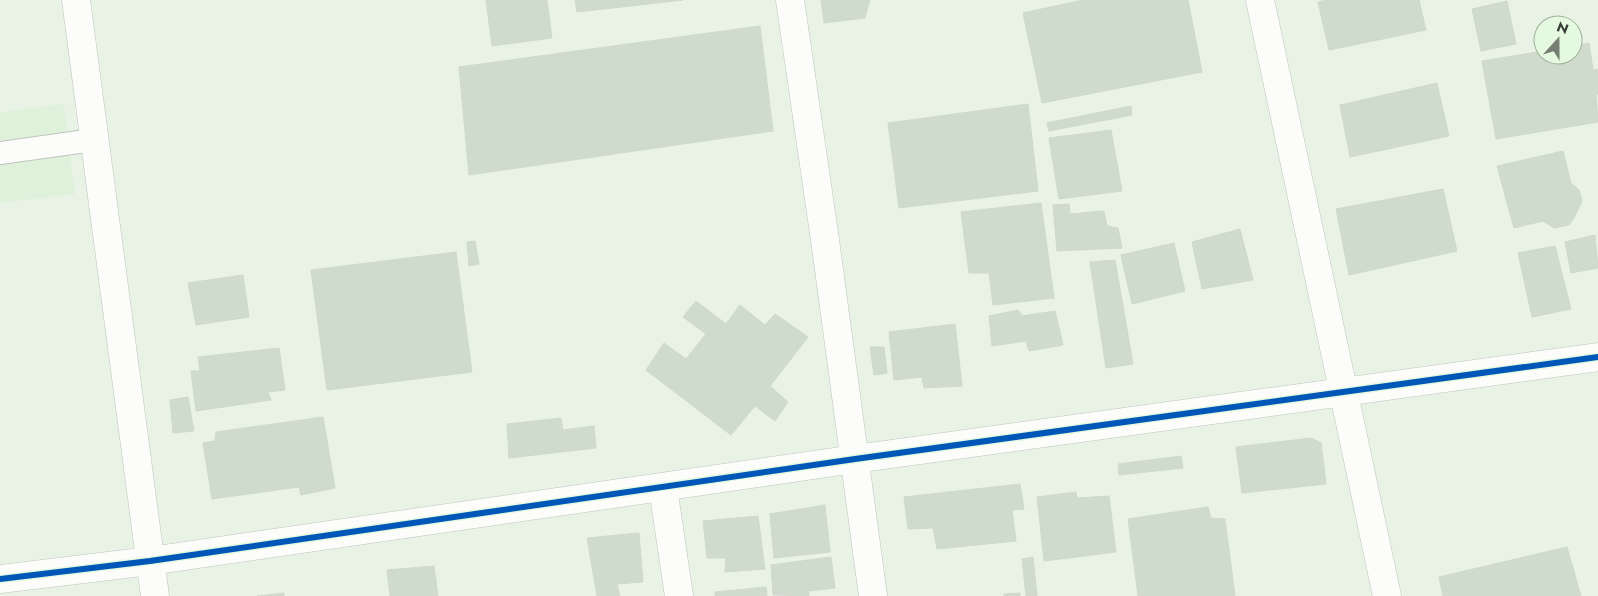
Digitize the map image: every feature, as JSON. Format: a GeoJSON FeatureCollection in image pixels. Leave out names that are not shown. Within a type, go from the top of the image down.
{"type":"FeatureCollection","features":[{"type":"Feature","properties":{"kind":"street"},"geometry":{"type":"LineString","coordinates":[[76,0],[155,596]]}},
{"type":"Feature","properties":{"kind":"street"},"geometry":{"type":"LineString","coordinates":[[790,0],[873,596]]}},
{"type":"Feature","properties":{"kind":"street"},"geometry":{"type":"LineString","coordinates":[[1260,0],[1386,596]]}},
{"type":"Feature","properties":{"kind":"street"},"geometry":{"type":"LineString","coordinates":[[0,578],[150,561],[855,459],[1598,357]]}},
{"type":"Feature","properties":{"kind":"street"},"geometry":{"type":"LineString","coordinates":[[663,488],[679,596]]}},
{"type":"Feature","properties":{"kind":"lane"},"geometry":{"type":"LineString","coordinates":[[0,153],[94,140]]}},
{"type":"Feature","properties":{"kind":"shaded area"},"geometry":{"type":"Polygon","coordinates":[[[64,104],[75,194],[0,203],[0,112],[64,104]]]}},
{"type":"Feature","properties":{"kind":"building"},"geometry":{"type":"Polygon","coordinates":[[[486,0],[547,0],[552,38],[492,46],[486,0]]]}},
{"type":"Feature","properties":{"kind":"building"},"geometry":{"type":"Polygon","coordinates":[[[575,0],[683,0],[577,12],[575,0]]]}},
{"type":"Feature","properties":{"kind":"building"},"geometry":{"type":"Polygon","coordinates":[[[821,0],[870,0],[865,18],[824,23],[821,0]]]}},
{"type":"Feature","properties":{"kind":"building"},"geometry":{"type":"Polygon","coordinates":[[[1083,0],[1188,0],[1202,72],[1042,103],[1023,13],[1083,0]]]}},
{"type":"Feature","properties":{"kind":"building"},"geometry":{"type":"Polygon","coordinates":[[[1326,0],[1419,0],[1426,30],[1329,50],[1318,2],[1326,0]]]}},
{"type":"Feature","properties":{"kind":"building"},"geometry":{"type":"Polygon","coordinates":[[[1507,1],[1516,44],[1481,51],[1472,9],[1507,1]]]}},
{"type":"Feature","properties":{"kind":"building"},"geometry":{"type":"Polygon","coordinates":[[[760,26],[773,131],[469,175],[459,67],[760,26]]]}},
{"type":"Feature","properties":{"kind":"building"},"geometry":{"type":"Polygon","coordinates":[[[1589,43],[1593,70],[1598,69],[1598,94],[1596,94],[1598,122],[1496,139],[1482,61],[1533,53],[1533,65],[1583,65],[1583,44],[1589,43]]]}},
{"type":"Feature","properties":{"kind":"building"},"geometry":{"type":"Polygon","coordinates":[[[1437,83],[1449,136],[1350,157],[1340,105],[1437,83]]]}},
{"type":"Feature","properties":{"kind":"building"},"geometry":{"type":"Polygon","coordinates":[[[1028,104],[1038,191],[899,208],[888,123],[1028,104]]]}},
{"type":"Feature","properties":{"kind":"building"},"geometry":{"type":"Polygon","coordinates":[[[1131,106],[1132,115],[1049,131],[1047,123],[1131,106]]]}},
{"type":"Feature","properties":{"kind":"building"},"geometry":{"type":"Polygon","coordinates":[[[1111,130],[1122,191],[1059,199],[1049,138],[1111,130]]]}},
{"type":"Feature","properties":{"kind":"building"},"geometry":{"type":"Polygon","coordinates":[[[1563,151],[1571,183],[1579,190],[1582,201],[1575,216],[1569,225],[1554,228],[1543,221],[1514,228],[1497,166],[1563,151]]]}},
{"type":"Feature","properties":{"kind":"building"},"geometry":{"type":"Polygon","coordinates":[[[1443,189],[1457,251],[1349,275],[1336,209],[1443,189]]]}},
{"type":"Feature","properties":{"kind":"building"},"geometry":{"type":"Polygon","coordinates":[[[1041,203],[1054,298],[993,305],[989,273],[969,273],[961,212],[1041,203]]]}},
{"type":"Feature","properties":{"kind":"building"},"geometry":{"type":"Polygon","coordinates":[[[1069,204],[1070,214],[1104,211],[1107,226],[1118,228],[1122,248],[1057,251],[1053,205],[1069,204]]]}},
{"type":"Feature","properties":{"kind":"building"},"geometry":{"type":"Polygon","coordinates":[[[1240,229],[1253,280],[1202,289],[1192,242],[1240,229]]]}},
{"type":"Feature","properties":{"kind":"building"},"geometry":{"type":"Polygon","coordinates":[[[1595,235],[1598,268],[1571,273],[1565,242],[1595,235]]]}},
{"type":"Feature","properties":{"kind":"building"},"geometry":{"type":"Polygon","coordinates":[[[475,241],[479,264],[469,266],[467,242],[475,241]]]}},
{"type":"Feature","properties":{"kind":"building"},"geometry":{"type":"Polygon","coordinates":[[[1174,243],[1185,291],[1132,304],[1121,255],[1174,243]]]}},
{"type":"Feature","properties":{"kind":"building"},"geometry":{"type":"Polygon","coordinates":[[[1555,246],[1571,309],[1532,317],[1518,253],[1555,246]]]}},
{"type":"Feature","properties":{"kind":"building"},"geometry":{"type":"Polygon","coordinates":[[[456,252],[472,372],[327,390],[311,270],[456,252]]]}},
{"type":"Feature","properties":{"kind":"building"},"geometry":{"type":"Polygon","coordinates":[[[1115,260],[1133,364],[1106,368],[1090,262],[1115,260]]]}},
{"type":"Feature","properties":{"kind":"building"},"geometry":{"type":"Polygon","coordinates":[[[243,275],[249,317],[196,325],[188,283],[243,275]]]}},
{"type":"Feature","properties":{"kind":"building"},"geometry":{"type":"Polygon","coordinates":[[[696,301],[726,324],[740,305],[765,325],[775,314],[808,337],[770,386],[788,402],[775,421],[755,406],[731,435],[646,370],[664,343],[686,359],[706,334],[683,317],[696,301]]]}},
{"type":"Feature","properties":{"kind":"building"},"geometry":{"type":"Polygon","coordinates":[[[1018,310],[1022,316],[1055,311],[1063,345],[1029,351],[1026,341],[992,346],[989,316],[1018,310]]]}},
{"type":"Feature","properties":{"kind":"building"},"geometry":{"type":"Polygon","coordinates":[[[955,324],[962,386],[924,388],[922,377],[894,380],[889,332],[955,324]]]}},
{"type":"Feature","properties":{"kind":"building"},"geometry":{"type":"Polygon","coordinates":[[[870,347],[884,347],[887,373],[874,375],[870,347]]]}},
{"type":"Feature","properties":{"kind":"building"},"geometry":{"type":"Polygon","coordinates":[[[279,348],[285,390],[268,392],[271,400],[196,411],[191,371],[200,371],[198,357],[279,348]]]}},
{"type":"Feature","properties":{"kind":"building"},"geometry":{"type":"Polygon","coordinates":[[[188,397],[194,431],[173,433],[170,400],[188,397]]]}},
{"type":"Feature","properties":{"kind":"building"},"geometry":{"type":"Polygon","coordinates":[[[323,417],[335,488],[301,495],[299,487],[212,499],[203,443],[215,441],[216,432],[323,417]]]}},
{"type":"Feature","properties":{"kind":"building"},"geometry":{"type":"Polygon","coordinates":[[[561,418],[563,430],[594,426],[596,448],[509,458],[507,424],[561,418]]]}},
{"type":"Feature","properties":{"kind":"building"},"geometry":{"type":"Polygon","coordinates":[[[1311,438],[1321,443],[1326,484],[1242,493],[1236,447],[1311,438]]]}},
{"type":"Feature","properties":{"kind":"building"},"geometry":{"type":"Polygon","coordinates":[[[1181,456],[1183,468],[1119,475],[1118,464],[1181,456]]]}},
{"type":"Feature","properties":{"kind":"building"},"geometry":{"type":"Polygon","coordinates":[[[1020,484],[1024,509],[1012,510],[1016,541],[937,549],[933,528],[908,529],[904,497],[1020,484]]]}},
{"type":"Feature","properties":{"kind":"building"},"geometry":{"type":"Polygon","coordinates":[[[1076,492],[1077,498],[1109,496],[1116,552],[1044,561],[1037,497],[1076,492]]]}},
{"type":"Feature","properties":{"kind":"building"},"geometry":{"type":"Polygon","coordinates":[[[825,505],[830,552],[774,558],[770,514],[825,505]]]}},
{"type":"Feature","properties":{"kind":"building"},"geometry":{"type":"Polygon","coordinates":[[[1208,507],[1211,518],[1225,519],[1235,596],[1138,596],[1128,519],[1208,507]]]}},
{"type":"Feature","properties":{"kind":"building"},"geometry":{"type":"Polygon","coordinates":[[[758,516],[765,569],[725,572],[726,558],[707,558],[703,521],[758,516]]]}},
{"type":"Feature","properties":{"kind":"building"},"geometry":{"type":"Polygon","coordinates":[[[639,533],[643,582],[617,584],[620,596],[597,596],[587,538],[639,533]]]}},
{"type":"Feature","properties":{"kind":"building"},"geometry":{"type":"Polygon","coordinates":[[[1567,547],[1581,596],[1443,596],[1439,577],[1567,547]]]}},
{"type":"Feature","properties":{"kind":"building"},"geometry":{"type":"Polygon","coordinates":[[[831,557],[835,588],[808,591],[809,596],[773,595],[771,565],[831,557]]]}},
{"type":"Feature","properties":{"kind":"building"},"geometry":{"type":"Polygon","coordinates":[[[1033,557],[1037,596],[1026,596],[1022,559],[1033,557]]]}},
{"type":"Feature","properties":{"kind":"building"},"geometry":{"type":"Polygon","coordinates":[[[434,566],[438,596],[390,596],[387,570],[434,566]]]}},
{"type":"Feature","properties":{"kind":"building"},"geometry":{"type":"Polygon","coordinates":[[[766,587],[767,596],[715,596],[715,592],[766,587]]]}},
{"type":"Feature","properties":{"kind":"building"},"geometry":{"type":"Polygon","coordinates":[[[284,593],[284,596],[257,596],[284,593]]]}},
{"type":"Feature","properties":{"kind":"building"},"geometry":{"type":"Polygon","coordinates":[[[1020,593],[1020,596],[1004,596],[1004,594],[1020,593]]]}},
{"type":"Feature","properties":{"kind":"cycle path"},"geometry":{"type":"LineString","coordinates":[[0,579],[150,561],[855,459],[1598,357]]}}]}
